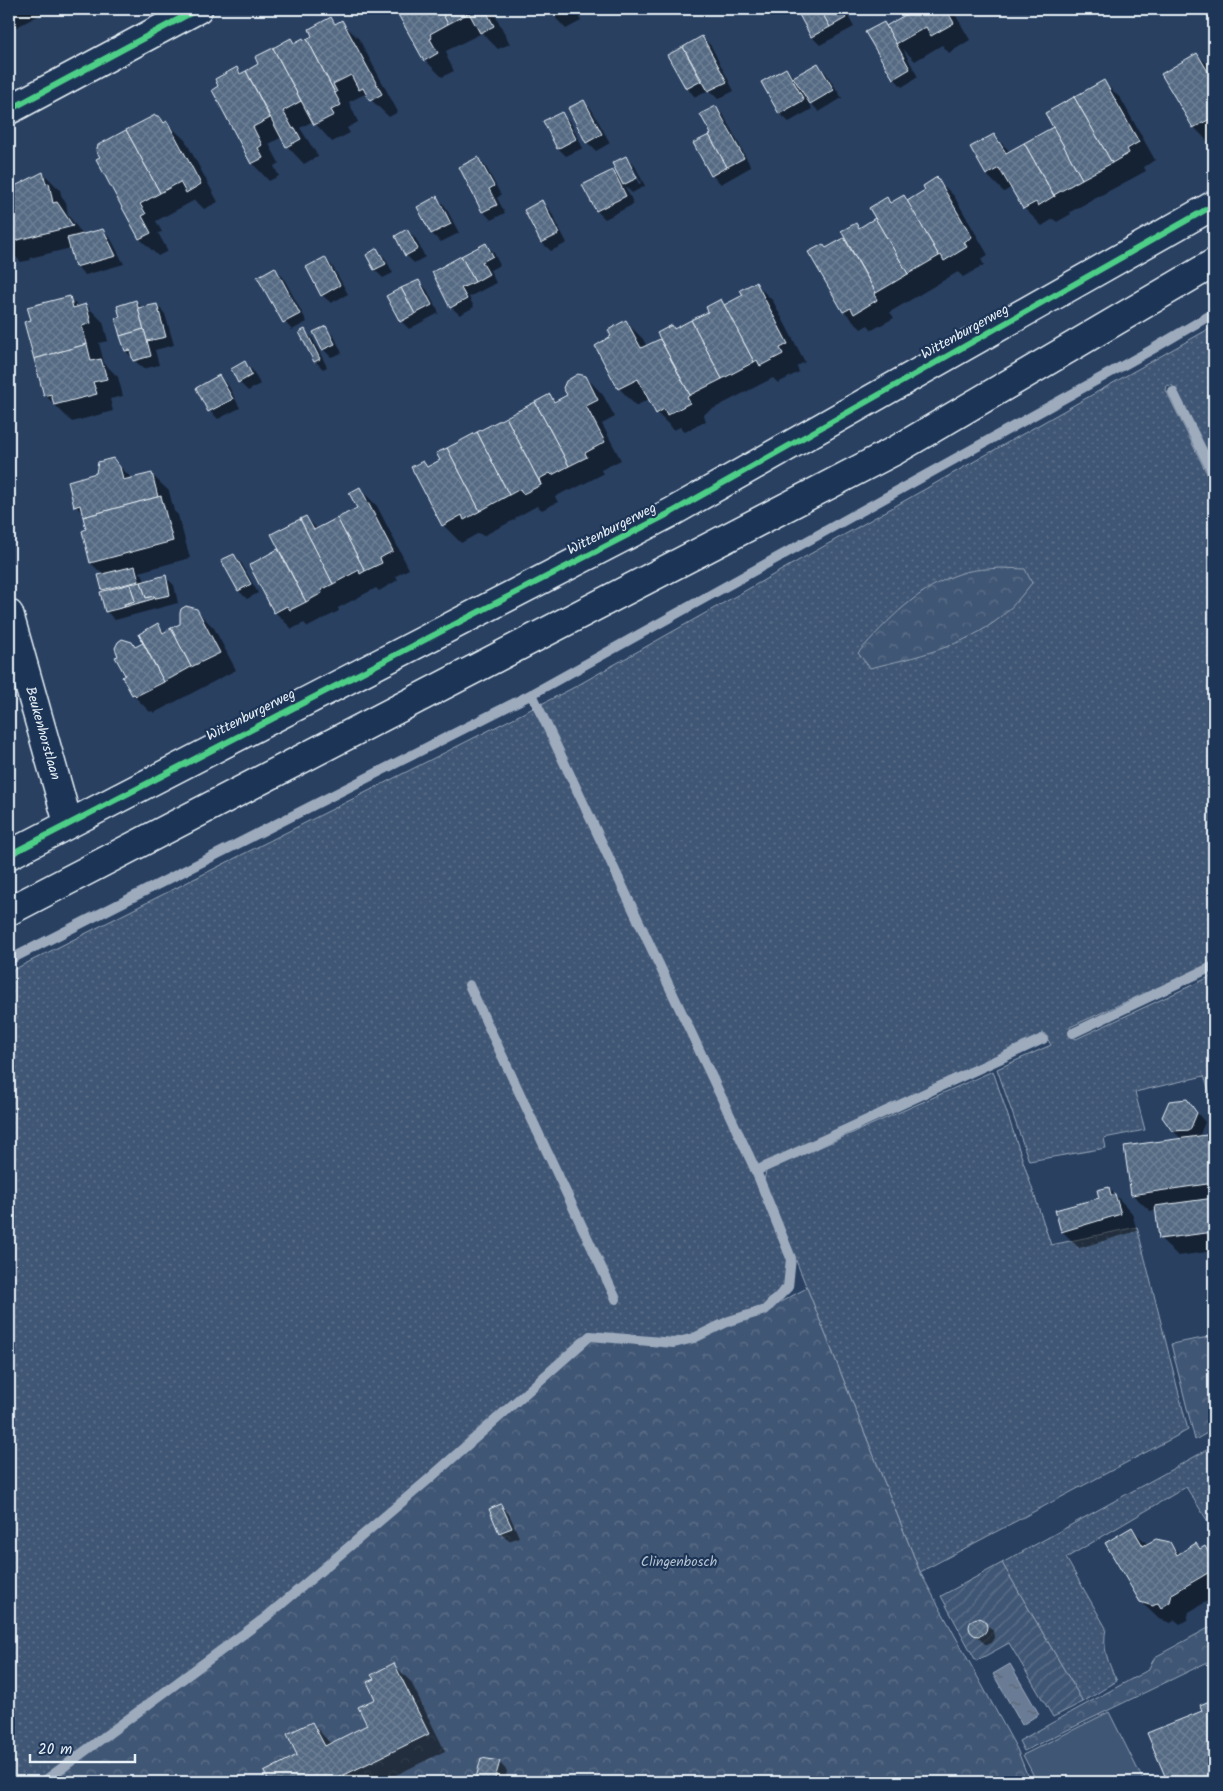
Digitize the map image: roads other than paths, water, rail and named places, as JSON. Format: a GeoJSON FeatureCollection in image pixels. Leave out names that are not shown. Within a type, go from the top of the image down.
{"type":"FeatureCollection","features":[{"type":"Feature","properties":{"kind":"street"},"geometry":{"type":"LineString","coordinates":[[9,110],[198,9]]}},
{"type":"Feature","properties":{"kind":"street","name":"Wittenburgerweg"},"geometry":{"type":"LineString","coordinates":[[9,854],[672,512],[1214,205]]}},
{"type":"Feature","properties":{"kind":"street"},"geometry":{"type":"LineString","coordinates":[[9,911],[896,450],[1214,263]]}},
{"type":"Feature","properties":{"kind":"street","name":"Beukenhorstlaan"},"geometry":{"type":"LineString","coordinates":[[9,614],[68,823]]}},
{"type":"Feature","properties":{"kind":"water"},"geometry":{"type":"Polygon","coordinates":[[[1010,1664],[1039,1714],[1022,1725],[993,1674],[1010,1664]]]}},
{"type":"Feature","properties":{"kind":"waterway"},"geometry":{"type":"LineString","coordinates":[[9,960],[532,694],[1151,350],[1214,313]]}},
{"type":"Feature","properties":{"kind":"waterway"},"geometry":{"type":"LineString","coordinates":[[1173,392],[1214,475]]}},
{"type":"Feature","properties":{"kind":"waterway"},"geometry":{"type":"LineString","coordinates":[[43,1782],[265,1618],[429,1479],[590,1336],[674,1343],[694,1338],[729,1321],[765,1310],[788,1287],[791,1258],[756,1171],[532,694]]}},
{"type":"Feature","properties":{"kind":"waterway"},"geometry":{"type":"LineString","coordinates":[[1073,1033],[1214,966]]}},
{"type":"Feature","properties":{"kind":"waterway"},"geometry":{"type":"LineString","coordinates":[[469,985],[616,1299]]}},
{"type":"Feature","properties":{"kind":"waterway"},"geometry":{"type":"LineString","coordinates":[[756,1171],[1043,1039]]}},
{"type":"Feature","properties":{"kind":"park label","name":"Clingenbosch"},"geometry":{"type":"Point","coordinates":[679,1562]}}]}
